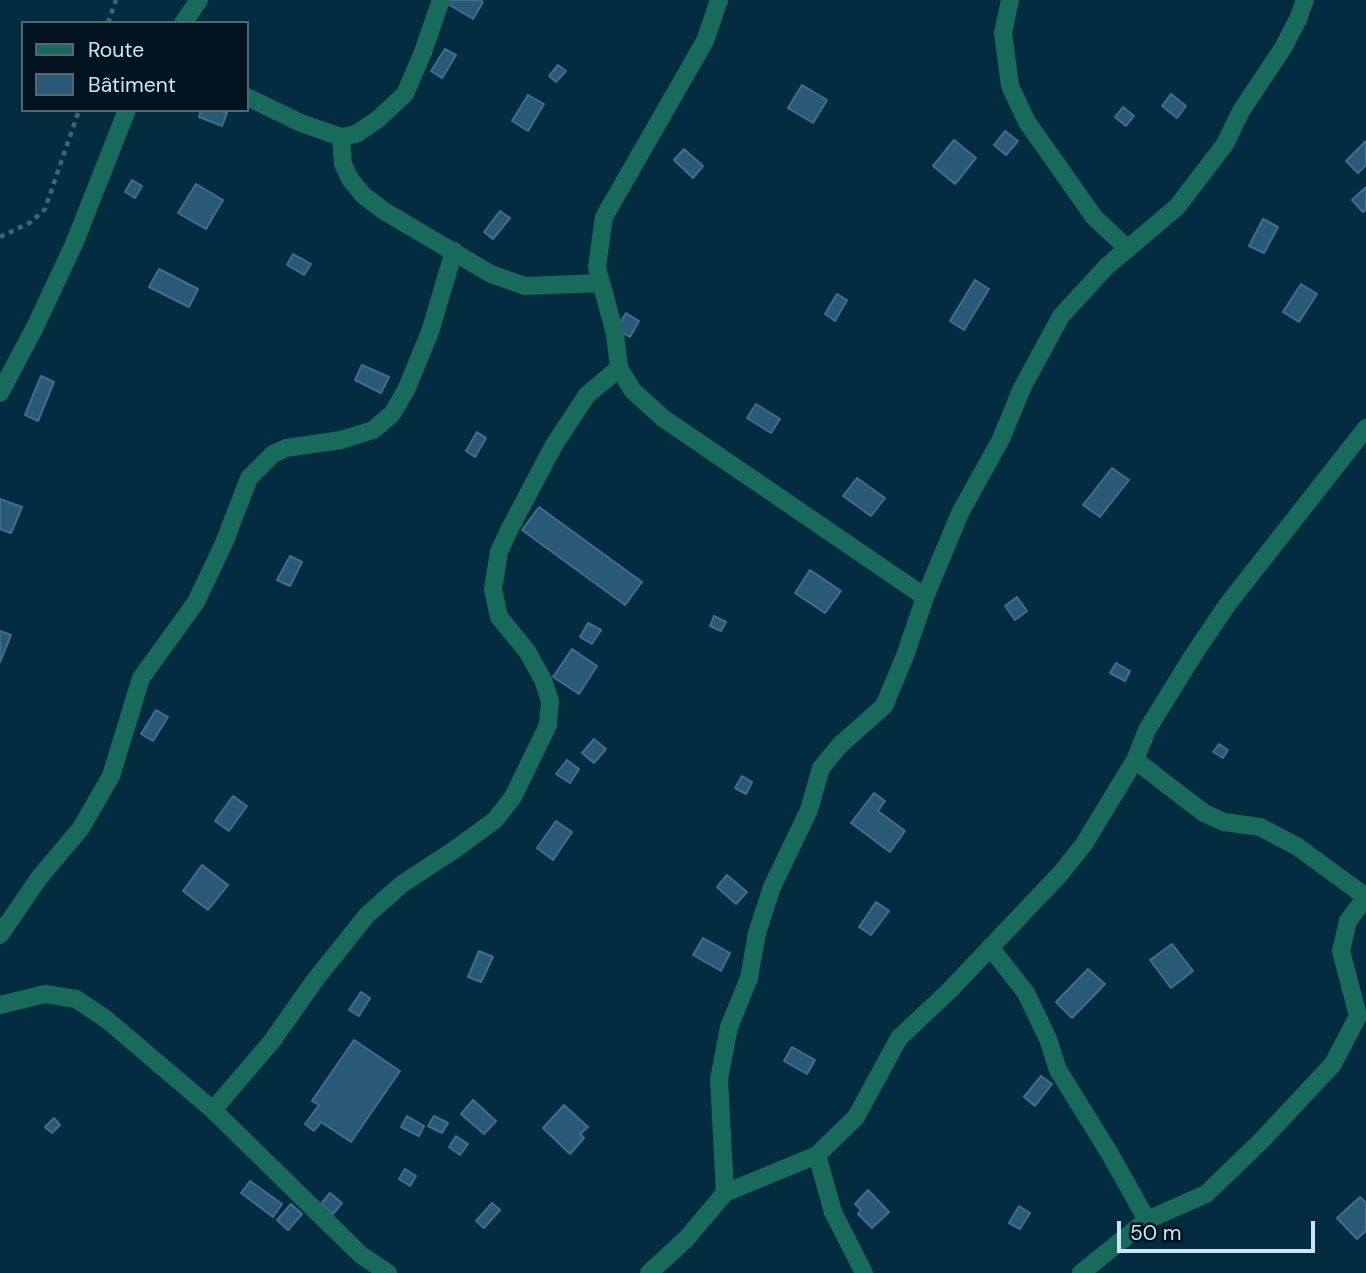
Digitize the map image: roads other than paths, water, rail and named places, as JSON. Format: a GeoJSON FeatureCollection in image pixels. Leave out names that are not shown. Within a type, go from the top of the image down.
{"type":"FeatureCollection","features":[{"type":"Feature","properties":{"kind":"street"},"geometry":{"type":"LineString","coordinates":[[184,21],[199,0]]}},
{"type":"Feature","properties":{"kind":"street"},"geometry":{"type":"LineString","coordinates":[[248,97],[301,123],[341,137],[356,134],[377,120],[405,94],[423,52],[440,0]]}},
{"type":"Feature","properties":{"kind":"street"},"geometry":{"type":"LineString","coordinates":[[719,0],[705,41],[604,217],[597,267],[615,334],[619,368],[633,391],[663,418],[925,597]]}},
{"type":"Feature","properties":{"kind":"street"},"geometry":{"type":"LineString","coordinates":[[1010,0],[1003,33],[1010,86],[1027,122],[1094,218],[1128,249]]}},
{"type":"Feature","properties":{"kind":"street"},"geometry":{"type":"LineString","coordinates":[[725,1193],[719,1079],[729,1027],[749,978],[757,933],[772,887],[809,810],[821,768],[840,745],[884,706],[960,513],[1061,316],[1107,266],[1177,207],[1224,144],[1241,111],[1283,48],[1305,0]]}},
{"type":"Feature","properties":{"kind":"street"},"geometry":{"type":"LineString","coordinates":[[0,393],[74,244],[126,112]]}},
{"type":"Feature","properties":{"kind":"street"},"geometry":{"type":"LineString","coordinates":[[341,137],[343,164],[363,195],[384,211],[491,274],[525,286],[601,283]]}},
{"type":"Feature","properties":{"kind":"street"},"geometry":{"type":"LineString","coordinates":[[0,934],[39,878],[81,828],[111,776],[141,678],[196,602],[224,544],[248,478],[273,454],[286,449],[341,440],[373,430],[393,414],[429,332],[454,251]]}},
{"type":"Feature","properties":{"kind":"street"},"geometry":{"type":"LineString","coordinates":[[213,1110],[272,1041],[315,980],[367,915],[402,884],[495,820],[513,797],[548,725],[550,701],[543,680],[527,651],[499,617],[493,589],[499,552],[561,435],[587,395],[619,368]]}},
{"type":"Feature","properties":{"kind":"street"},"geometry":{"type":"LineString","coordinates":[[649,1273],[686,1239],[725,1193],[817,1155],[856,1117],[899,1038],[1061,873],[1084,844],[1135,760],[1147,730],[1227,605],[1366,428]]}},
{"type":"Feature","properties":{"kind":"street"},"geometry":{"type":"LineString","coordinates":[[1081,1273],[1147,1220],[1206,1194],[1262,1140],[1333,1064],[1362,1014],[1341,951],[1348,921],[1366,897],[1298,847],[1260,827],[1224,822],[1204,813],[1135,760]]}},
{"type":"Feature","properties":{"kind":"street"},"geometry":{"type":"LineString","coordinates":[[990,947],[1026,993],[1048,1039],[1058,1070],[1147,1220]]}},
{"type":"Feature","properties":{"kind":"street"},"geometry":{"type":"LineString","coordinates":[[0,1005],[45,995],[76,999],[117,1027],[213,1110],[361,1255],[388,1273]]}},
{"type":"Feature","properties":{"kind":"street"},"geometry":{"type":"LineString","coordinates":[[817,1155],[833,1212],[864,1273]]}}]}
